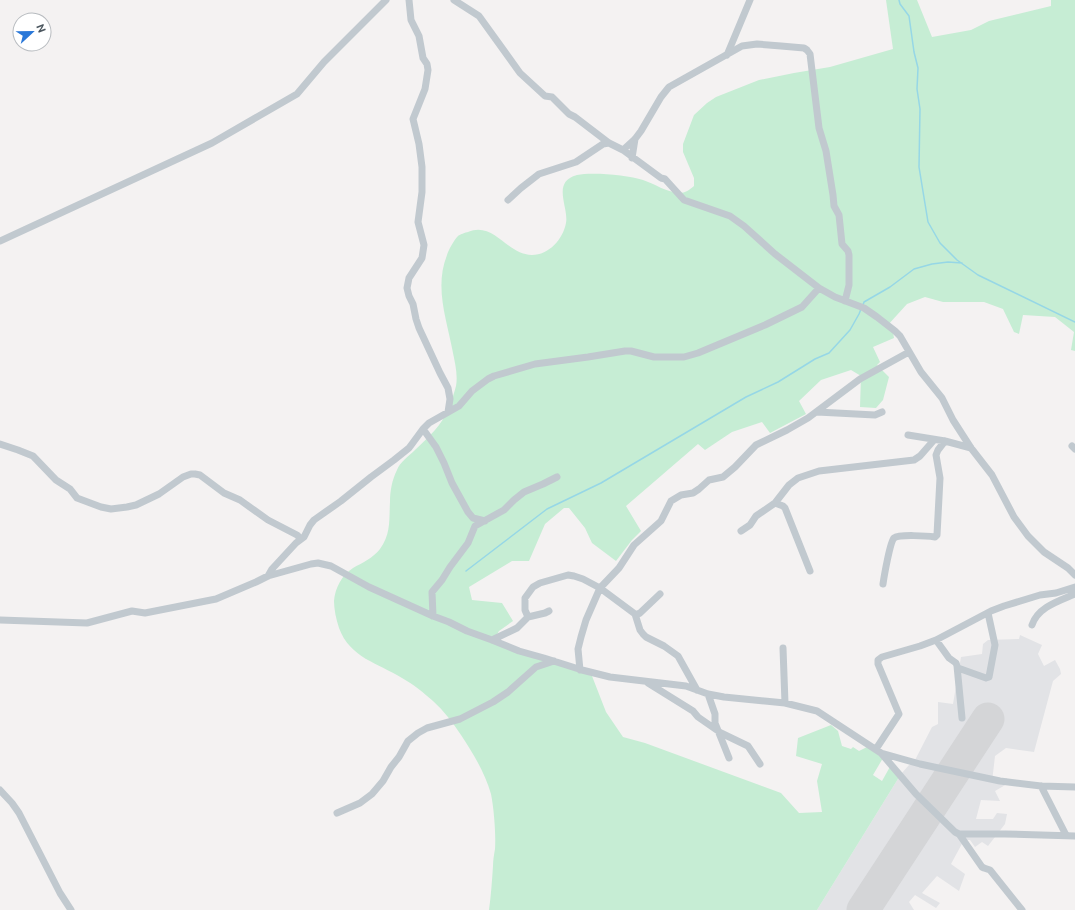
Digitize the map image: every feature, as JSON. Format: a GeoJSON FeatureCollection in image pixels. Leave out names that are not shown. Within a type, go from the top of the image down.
{"type":"FeatureCollection","features":[{"type":"Feature","properties":{"kind":"street"},"geometry":{"type":"LineString","coordinates":[[0,241],[212,143],[296,94],[324,62],[386,0]]}},
{"type":"Feature","properties":{"kind":"street"},"geometry":{"type":"LineString","coordinates":[[409,0],[411,20],[419,36],[428,70],[425,89],[413,119],[419,144],[422,167],[422,192],[418,222],[424,245],[422,258],[409,278],[407,288],[419,328],[448,388],[450,399],[448,412]]}},
{"type":"Feature","properties":{"kind":"street"},"geometry":{"type":"LineString","coordinates":[[454,0],[478,16],[520,74],[545,96],[552,97],[569,114],[609,143],[622,150],[665,180],[684,200],[723,214],[744,226],[775,254],[820,288],[845,301],[861,306],[878,317],[895,331],[900,336],[921,372],[942,398],[953,420],[971,448],[992,475],[1014,517],[1028,536],[1044,552],[1068,568],[1075,575]]}},
{"type":"Feature","properties":{"kind":"street"},"geometry":{"type":"LineString","coordinates":[[727,56],[750,0]]}},
{"type":"Feature","properties":{"kind":"street"},"geometry":{"type":"LineString","coordinates":[[622,150],[635,139],[650,117],[664,92],[669,87],[727,56],[742,46],[757,44],[804,48],[807,50],[810,54],[819,128],[826,150],[834,206],[839,215],[842,244],[848,251],[849,255],[849,285],[845,301]]}},
{"type":"Feature","properties":{"kind":"street"},"geometry":{"type":"LineString","coordinates":[[632,158],[635,139]]}},
{"type":"Feature","properties":{"kind":"street"},"geometry":{"type":"LineString","coordinates":[[508,200],[539,174],[576,162],[603,144],[609,143]]}},
{"type":"Feature","properties":{"kind":"street"},"geometry":{"type":"LineString","coordinates":[[268,576],[272,569],[304,537],[314,520],[341,502],[410,448],[422,429],[429,423],[459,406],[472,391],[488,379],[535,364],[625,351],[657,357],[684,357],[698,353],[765,325],[802,306],[820,288]]}},
{"type":"Feature","properties":{"kind":"street"},"geometry":{"type":"LineString","coordinates":[[580,670],[578,649],[586,620],[600,588],[619,568],[634,545],[661,521],[668,506],[676,498],[699,490],[709,480],[723,477],[756,446],[808,418],[860,379],[909,352]]}},
{"type":"Feature","properties":{"kind":"street"},"geometry":{"type":"LineString","coordinates":[[817,412],[875,415],[882,412]]}},
{"type":"Feature","properties":{"kind":"street"},"geometry":{"type":"LineString","coordinates":[[422,429],[439,451],[452,483],[468,512],[474,519],[485,521]]}},
{"type":"Feature","properties":{"kind":"street"},"geometry":{"type":"LineString","coordinates":[[908,436],[945,441],[971,448]]}},
{"type":"Feature","properties":{"kind":"street"},"geometry":{"type":"LineString","coordinates":[[741,531],[750,525],[756,516],[775,503],[789,485],[798,478],[819,471],[914,460],[920,456],[934,440]]}},
{"type":"Feature","properties":{"kind":"street"},"geometry":{"type":"LineString","coordinates":[[882,584],[894,538],[911,535],[935,537],[936,535],[940,478],[936,455],[945,441]]}},
{"type":"Feature","properties":{"kind":"street"},"geometry":{"type":"LineString","coordinates":[[0,444],[33,456],[56,480],[70,490],[77,498],[108,509],[136,505],[159,494],[183,477],[191,474],[200,475],[224,493],[240,500],[268,520],[297,535],[301,539]]}},
{"type":"Feature","properties":{"kind":"street"},"geometry":{"type":"LineString","coordinates":[[433,616],[432,592],[468,543],[475,526],[504,510],[524,492],[557,476]]}},
{"type":"Feature","properties":{"kind":"street"},"geometry":{"type":"LineString","coordinates":[[775,503],[783,506],[810,572]]}},
{"type":"Feature","properties":{"kind":"street"},"geometry":{"type":"LineString","coordinates":[[0,620],[86,623],[132,611],[145,613],[216,599],[268,576],[319,561],[369,587],[449,622],[467,632],[492,640],[519,652],[610,677],[686,686],[708,694],[785,703],[817,711],[879,751],[920,764],[1000,781],[1041,786],[1075,787]]}},
{"type":"Feature","properties":{"kind":"street"},"geometry":{"type":"LineString","coordinates":[[528,617],[525,610],[525,598],[533,587],[540,583],[568,575],[583,579],[600,588],[635,614],[640,630],[646,637],[664,646],[678,656],[697,690]]}},
{"type":"Feature","properties":{"kind":"street"},"geometry":{"type":"LineString","coordinates":[[879,751],[900,714],[878,664],[878,660],[882,657],[936,640],[1004,606],[1040,595],[1056,593],[1075,587]]}},
{"type":"Feature","properties":{"kind":"street"},"geometry":{"type":"LineString","coordinates":[[635,614],[640,613],[660,594]]}},
{"type":"Feature","properties":{"kind":"street"},"geometry":{"type":"LineString","coordinates":[[1032,625],[1034,618],[1045,608],[1075,594]]}},
{"type":"Feature","properties":{"kind":"street"},"geometry":{"type":"LineString","coordinates":[[492,640],[517,628],[528,617],[540,615],[549,611]]}},
{"type":"Feature","properties":{"kind":"street"},"geometry":{"type":"LineString","coordinates":[[958,668],[986,678],[989,677],[995,645],[988,613]]}},
{"type":"Feature","properties":{"kind":"street"},"geometry":{"type":"LineString","coordinates":[[936,640],[949,658],[957,664],[962,718]]}},
{"type":"Feature","properties":{"kind":"street"},"geometry":{"type":"LineString","coordinates":[[783,648],[785,703]]}},
{"type":"Feature","properties":{"kind":"street"},"geometry":{"type":"LineString","coordinates":[[337,813],[360,803],[372,794],[384,781],[391,767],[399,757],[408,741],[418,733],[427,728],[460,719],[493,702],[508,692],[536,667],[554,661]]}},
{"type":"Feature","properties":{"kind":"street"},"geometry":{"type":"LineString","coordinates":[[646,681],[693,711],[698,717],[718,731],[748,746],[760,764]]}},
{"type":"Feature","properties":{"kind":"street"},"geometry":{"type":"LineString","coordinates":[[708,694],[715,712],[714,722],[729,758]]}},
{"type":"Feature","properties":{"kind":"street"},"geometry":{"type":"LineString","coordinates":[[879,751],[916,794],[955,832],[959,834],[982,867],[990,870],[1022,910]]}},
{"type":"Feature","properties":{"kind":"street"},"geometry":{"type":"LineString","coordinates":[[1041,786],[1066,835]]}},
{"type":"Feature","properties":{"kind":"street"},"geometry":{"type":"LineString","coordinates":[[0,790],[19,812],[60,893],[71,910]]}},
{"type":"Feature","properties":{"kind":"street"},"geometry":{"type":"LineString","coordinates":[[959,834],[1075,836]]}},
{"type":"Feature","properties":{"kind":"shaded area"},"geometry":{"type":"Polygon","coordinates":[[[1020,635],[1042,645],[1038,654],[1044,666],[1055,660],[1061,674],[1053,681],[1034,752],[1006,748],[995,756],[992,782],[1007,778],[1007,784],[995,791],[1000,801],[981,800],[976,819],[993,819],[997,813],[1007,814],[1005,824],[988,846],[982,842],[975,847],[970,840],[964,840],[951,864],[965,874],[959,891],[937,876],[922,893],[940,903],[936,908],[915,895],[909,902],[914,910],[817,910],[901,774],[909,765],[913,764],[932,727],[938,724],[938,702],[953,704],[961,657],[982,654],[983,644],[988,640],[1019,639],[1020,635]]]}},
{"type":"Feature","properties":{"kind":"green space"},"geometry":{"type":"Polygon","coordinates":[[[886,0],[917,0],[932,37],[971,30],[989,21],[1051,6],[1051,0],[1075,0],[1075,351],[1071,350],[1074,332],[1055,317],[1023,315],[1019,334],[1014,332],[1003,309],[984,302],[943,302],[925,297],[907,304],[887,326],[893,332],[894,338],[873,347],[880,362],[877,365],[889,377],[883,400],[876,408],[860,407],[861,376],[851,370],[821,380],[799,401],[806,414],[770,433],[762,422],[732,432],[705,450],[698,444],[626,506],[641,531],[616,561],[592,543],[585,528],[569,508],[564,508],[545,524],[529,561],[512,561],[469,587],[472,600],[502,603],[513,621],[499,631],[494,640],[592,676],[606,712],[623,737],[645,743],[781,793],[799,813],[822,812],[817,781],[822,764],[796,756],[798,738],[831,725],[838,731],[842,746],[851,749],[853,747],[859,751],[867,747],[883,758],[873,775],[882,781],[891,765],[901,774],[817,910],[489,910],[495,849],[495,829],[491,794],[482,771],[458,731],[445,713],[433,701],[410,683],[366,659],[350,646],[339,628],[334,604],[336,591],[342,578],[353,568],[374,555],[384,543],[389,527],[392,486],[398,467],[428,438],[439,425],[453,398],[457,382],[455,361],[445,316],[442,292],[443,267],[449,251],[458,236],[466,232],[477,230],[493,234],[523,254],[532,255],[544,252],[554,245],[562,235],[566,223],[563,189],[569,178],[577,175],[619,175],[643,180],[665,190],[679,193],[687,191],[694,186],[694,178],[683,152],[683,144],[694,115],[716,97],[759,80],[830,67],[893,49],[886,0]]]}},
{"type":"Feature","properties":{"kind":"waterway"},"geometry":{"type":"LineString","coordinates":[[899,0],[900,4],[909,16],[914,52],[918,68],[917,89],[920,109],[919,167],[928,222],[940,243],[957,260],[978,275],[1075,322]]}},
{"type":"Feature","properties":{"kind":"waterway"},"geometry":{"type":"LineString","coordinates":[[863,305],[864,302],[890,287],[914,269],[932,264],[948,262],[962,263]]}},
{"type":"Feature","properties":{"kind":"waterway"},"geometry":{"type":"LineString","coordinates":[[466,571],[547,509],[601,483],[746,397],[778,382],[815,359],[829,353],[850,330],[861,309]]}},
{"type":"Feature","properties":{"kind":"runway"},"geometry":{"type":"LineString","coordinates":[[863,910],[988,719]]}}]}
